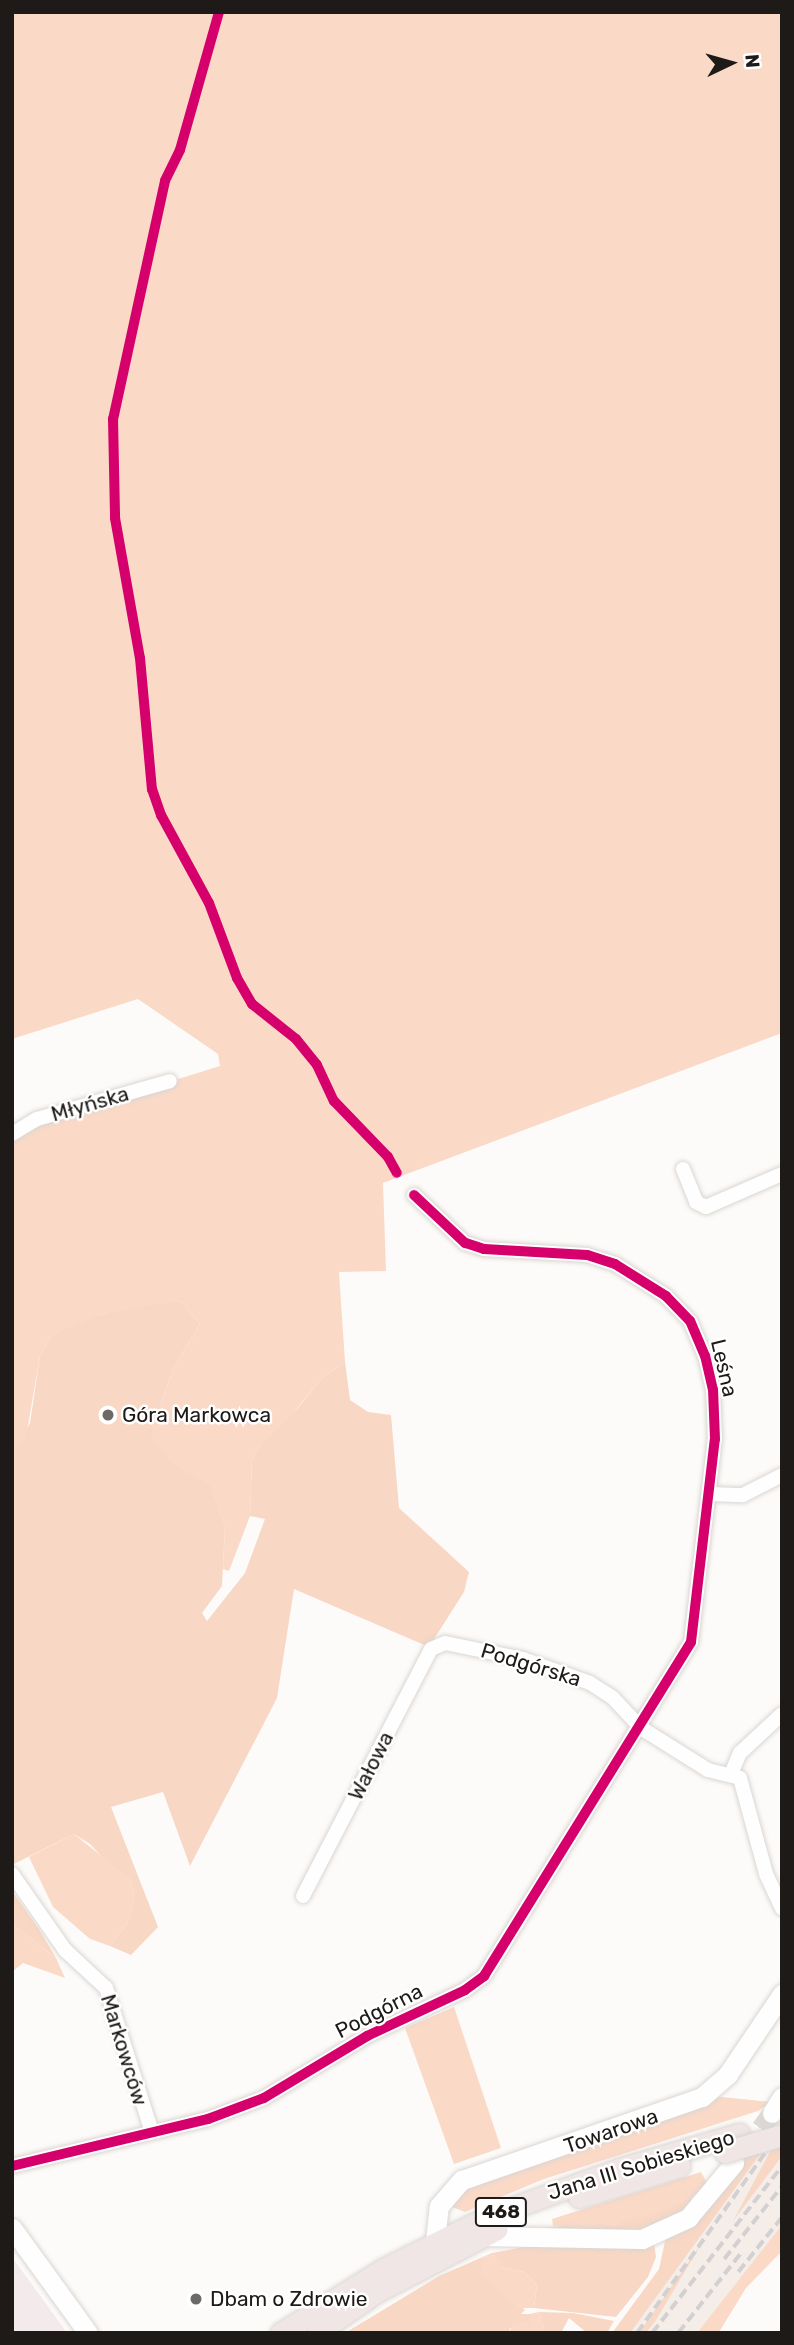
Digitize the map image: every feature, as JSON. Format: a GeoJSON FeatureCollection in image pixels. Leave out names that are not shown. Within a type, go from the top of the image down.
{"type":"FeatureCollection","features":[{"type":"Feature","properties":{"kind":"main road","name":"Jana III Sobieskiego"},"geometry":{"type":"LineString","coordinates":[[281,2333],[435,2242],[545,2194],[739,2134],[779,2110]]}},
{"type":"Feature","properties":{"kind":"main road","name":"Jana III Sobieskiego"},"geometry":{"type":"LineString","coordinates":[[317,2333],[376,2292],[481,2236],[547,2208],[730,2157],[782,2135]]}},
{"type":"Feature","properties":{"kind":"street","name":"Młyńska"},"geometry":{"type":"LineString","coordinates":[[12,1134],[37,1119],[170,1081]]}},
{"type":"Feature","properties":{"kind":"street"},"geometry":{"type":"LineString","coordinates":[[683,1169],[696,1202],[706,1207],[782,1174]]}},
{"type":"Feature","properties":{"kind":"street","name":"Leśna"},"geometry":{"type":"LineString","coordinates":[[414,1195],[465,1242],[484,1249],[587,1255],[615,1264],[666,1296],[690,1321],[705,1356],[713,1390],[710,1494],[691,1642],[641,1728]]}},
{"type":"Feature","properties":{"kind":"street"},"geometry":{"type":"LineString","coordinates":[[710,1494],[743,1495],[782,1475]]}},
{"type":"Feature","properties":{"kind":"street","name":"Podgórska"},"geometry":{"type":"LineString","coordinates":[[445,1643],[523,1659],[590,1684],[613,1698],[641,1728]]}},
{"type":"Feature","properties":{"kind":"street","name":"Wałowa"},"geometry":{"type":"LineString","coordinates":[[303,1896],[432,1649],[445,1643]]}},
{"type":"Feature","properties":{"kind":"street"},"geometry":{"type":"LineString","coordinates":[[731,1774],[740,1753],[782,1714]]}},
{"type":"Feature","properties":{"kind":"street"},"geometry":{"type":"LineString","coordinates":[[641,1728],[708,1770],[731,1774],[745,1786],[766,1874],[782,1909]]}},
{"type":"Feature","properties":{"kind":"street","name":"Podgórna"},"geometry":{"type":"LineString","coordinates":[[12,2166],[152,2133],[264,2098],[367,2036],[466,1990],[484,1976],[641,1728]]}},
{"type":"Feature","properties":{"kind":"street","name":"Markowców"},"geometry":{"type":"LineString","coordinates":[[12,1874],[65,1950],[106,1988],[152,2133]]}},
{"type":"Feature","properties":{"kind":"street","name":"Towarowa"},"geometry":{"type":"LineString","coordinates":[[435,2242],[439,2206],[462,2180],[702,2097],[728,2074],[782,1994]]}},
{"type":"Feature","properties":{"kind":"street"},"geometry":{"type":"LineString","coordinates":[[481,2236],[642,2239],[688,2218],[730,2157]]}},
{"type":"Feature","properties":{"kind":"street"},"geometry":{"type":"LineString","coordinates":[[12,2228],[88,2333]]}},
{"type":"Feature","properties":{"kind":"shaded area"},"geometry":{"type":"Polygon","coordinates":[[[12,12],[782,12],[782,1033],[383,1183],[386,1271],[339,1272],[345,1362],[321,1379],[286,1422],[260,1445],[252,1460],[250,1516],[229,1571],[223,1569],[225,1526],[211,1486],[174,1465],[152,1439],[152,1425],[175,1365],[200,1324],[180,1301],[102,1314],[51,1336],[40,1356],[26,1437],[12,1455],[12,1142],[30,1125],[220,1066],[218,1054],[138,999],[12,1039],[12,12]]]}},
{"type":"Feature","properties":{"kind":"shaded area"},"geometry":{"type":"Polygon","coordinates":[[[180,1301],[200,1324],[175,1365],[160,1404],[174,1464],[211,1485],[225,1526],[222,1586],[202,1613],[207,1621],[245,1573],[265,1519],[250,1516],[252,1460],[260,1445],[298,1408],[321,1379],[345,1362],[350,1400],[368,1412],[391,1415],[399,1508],[469,1572],[464,1592],[429,1647],[294,1589],[277,1698],[190,1866],[163,1792],[111,1807],[158,1927],[131,1955],[110,1946],[129,1921],[135,1894],[130,1879],[117,1873],[90,1844],[74,1834],[12,1865],[12,1455],[30,1423],[40,1356],[51,1336],[81,1320],[128,1307],[180,1301]]]}},
{"type":"Feature","properties":{"kind":"shaded area"},"geometry":{"type":"Polygon","coordinates":[[[74,1834],[130,1879],[135,1894],[129,1921],[110,1946],[90,1939],[53,1907],[29,1857],[74,1834]]]}},
{"type":"Feature","properties":{"kind":"shaded area"},"geometry":{"type":"Polygon","coordinates":[[[12,1891],[39,1929],[56,1958],[12,1924],[12,1891]]]}},
{"type":"Feature","properties":{"kind":"shaded area"},"geometry":{"type":"Polygon","coordinates":[[[12,1924],[56,1958],[65,1978],[23,1963],[12,1972],[12,1924]]]}},
{"type":"Feature","properties":{"kind":"shaded area"},"geometry":{"type":"Polygon","coordinates":[[[454,2007],[501,2148],[454,2164],[405,2028],[454,2007]]]}},
{"type":"Feature","properties":{"kind":"shaded area"},"geometry":{"type":"Polygon","coordinates":[[[712,2096],[771,2102],[758,2111],[544,2179],[465,2212],[447,2205],[459,2192],[712,2096]]]}},
{"type":"Feature","properties":{"kind":"shaded area"},"geometry":{"type":"Polygon","coordinates":[[[782,2107],[782,2233],[704,2333],[619,2333],[782,2107]]]}},
{"type":"Feature","properties":{"kind":"shaded area"},"geometry":{"type":"Polygon","coordinates":[[[782,2147],[782,2156],[733,2221],[771,2150],[782,2147]]]}},
{"type":"Feature","properties":{"kind":"shaded area"},"geometry":{"type":"Polygon","coordinates":[[[761,2153],[630,2333],[612,2333],[659,2269],[666,2237],[716,2194],[744,2158],[761,2153]]]}},
{"type":"Feature","properties":{"kind":"shaded area"},"geometry":{"type":"Polygon","coordinates":[[[701,2172],[707,2183],[692,2198],[665,2210],[613,2225],[553,2226],[552,2219],[701,2172]]]}},
{"type":"Feature","properties":{"kind":"shaded area"},"geometry":{"type":"Polygon","coordinates":[[[692,2198],[687,2211],[638,2233],[547,2228],[577,2223],[613,2225],[692,2198]]]}},
{"type":"Feature","properties":{"kind":"shaded area"},"geometry":{"type":"Polygon","coordinates":[[[782,2225],[782,2251],[746,2288],[719,2332],[697,2333],[782,2225]]]}},
{"type":"Feature","properties":{"kind":"shaded area"},"geometry":{"type":"Polygon","coordinates":[[[703,2241],[656,2320],[646,2333],[639,2333],[703,2241]]]}},
{"type":"Feature","properties":{"kind":"shaded area"},"geometry":{"type":"Polygon","coordinates":[[[654,2243],[656,2257],[648,2277],[616,2317],[534,2308],[537,2285],[524,2272],[501,2267],[495,2255],[485,2257],[482,2270],[525,2310],[521,2314],[530,2314],[530,2323],[510,2328],[509,2333],[345,2333],[439,2276],[492,2253],[535,2245],[654,2243]]]}},
{"type":"Feature","properties":{"kind":"shaded area"},"geometry":{"type":"Polygon","coordinates":[[[495,2255],[502,2260],[501,2267],[524,2272],[537,2285],[534,2308],[517,2308],[479,2273],[485,2257],[495,2255]]]}},
{"type":"Feature","properties":{"kind":"shaded area"},"geometry":{"type":"Polygon","coordinates":[[[12,2257],[63,2327],[67,2333],[12,2333],[12,2257]]]}},
{"type":"Feature","properties":{"kind":"shaded area"},"geometry":{"type":"Polygon","coordinates":[[[539,2312],[573,2313],[614,2321],[607,2333],[587,2333],[569,2318],[561,2333],[545,2333],[539,2312]]]}},
{"type":"Feature","properties":{"kind":"shaded area"},"geometry":{"type":"Polygon","coordinates":[[[539,2312],[545,2333],[509,2333],[514,2321],[530,2323],[530,2314],[539,2312]]]}},
{"type":"Feature","properties":{"kind":"tunnel"},"geometry":{"type":"LineString","coordinates":[[743,2151],[772,2113]]}},
{"type":"Feature","properties":{"kind":"railway"},"geometry":{"type":"LineString","coordinates":[[637,2333],[782,2129]]}},
{"type":"Feature","properties":{"kind":"railway"},"geometry":{"type":"LineString","coordinates":[[652,2333],[782,2166]]}},
{"type":"Feature","properties":{"kind":"railway"},"geometry":{"type":"LineString","coordinates":[[724,2259],[782,2186]]}},
{"type":"Feature","properties":{"kind":"railway"},"geometry":{"type":"LineString","coordinates":[[738,2272],[782,2217]]}},
{"type":"Feature","properties":{"kind":"railway"},"geometry":{"type":"LineString","coordinates":[[678,2333],[741,2253]]}},
{"type":"Feature","properties":{"kind":"cycle path"},"geometry":{"type":"LineString","coordinates":[[219,12],[180,150],[165,181],[113,419],[115,518],[140,658],[152,789],[161,815],[209,903],[237,978],[252,1004],[296,1039],[317,1065],[334,1101],[388,1157],[397,1173]]}},
{"type":"Feature","properties":{"kind":"cycle path"},"geometry":{"type":"LineString","coordinates":[[12,2166],[208,2119],[264,2098],[367,2036],[465,1990],[484,1976],[691,1642],[715,1439],[713,1390],[705,1356],[690,1321],[666,1296],[615,1264],[587,1255],[484,1249],[465,1243],[414,1195]]}},
{"type":"Feature","properties":{"kind":"place","name":"Góra Markowca"},"geometry":{"type":"Point","coordinates":[108,1415]}},
{"type":"Feature","properties":{"kind":"place","name":"Dbam o Zdrowie"},"geometry":{"type":"Point","coordinates":[196,2299]}}]}
